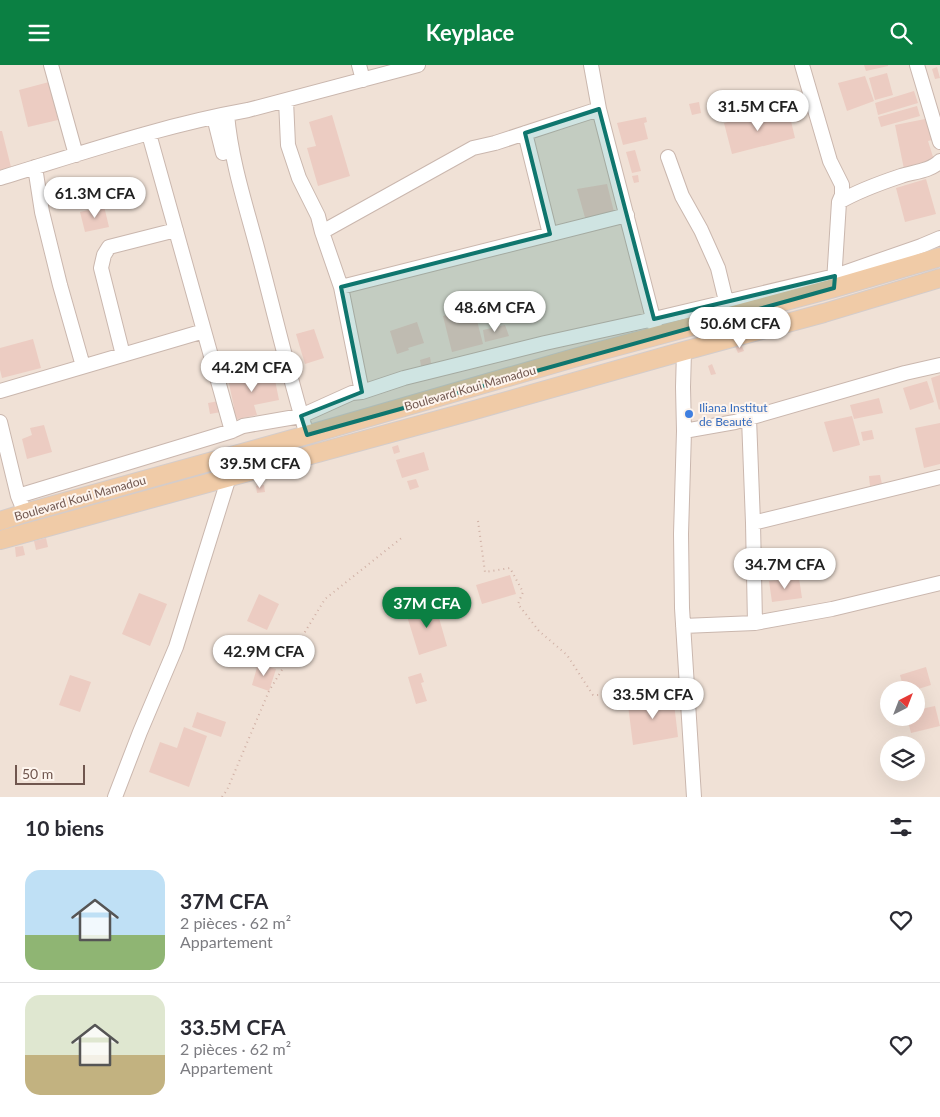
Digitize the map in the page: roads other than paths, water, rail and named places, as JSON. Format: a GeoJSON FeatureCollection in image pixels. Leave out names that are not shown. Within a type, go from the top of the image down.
{"type":"FeatureCollection","features":[{"type":"Feature","properties":{"kind":"main road","name":"Boulevard Koui Mamadou"},"geometry":{"type":"LineString","coordinates":[[0,521],[302,437],[655,327],[680,329],[834,282],[940,257]]}},
{"type":"Feature","properties":{"kind":"main road","name":"Boulevard Koui Mamadou"},"geometry":{"type":"LineString","coordinates":[[0,540],[452,417],[824,313],[940,278]]}},
{"type":"Feature","properties":{"kind":"main road"},"geometry":{"type":"LineString","coordinates":[[680,329],[684,351]]}},
{"type":"Feature","properties":{"kind":"street"},"geometry":{"type":"LineString","coordinates":[[50,65],[76,155]]}},
{"type":"Feature","properties":{"kind":"street"},"geometry":{"type":"LineString","coordinates":[[359,65],[363,80]]}},
{"type":"Feature","properties":{"kind":"street"},"geometry":{"type":"LineString","coordinates":[[0,178],[149,134],[418,65]]}},
{"type":"Feature","properties":{"kind":"street"},"geometry":{"type":"LineString","coordinates":[[591,65],[599,109],[655,327]]}},
{"type":"Feature","properties":{"kind":"street"},"geometry":{"type":"LineString","coordinates":[[802,65],[830,161],[842,185],[842,195],[839,202],[834,282]]}},
{"type":"Feature","properties":{"kind":"street"},"geometry":{"type":"LineString","coordinates":[[917,65],[940,142]]}},
{"type":"Feature","properties":{"kind":"street"},"geometry":{"type":"LineString","coordinates":[[286,100],[288,145],[299,178],[318,216],[341,287],[362,392]]}},
{"type":"Feature","properties":{"kind":"street"},"geometry":{"type":"LineString","coordinates":[[322,232],[473,148],[495,143],[599,109]]}},
{"type":"Feature","properties":{"kind":"street"},"geometry":{"type":"LineString","coordinates":[[220,116],[228,136],[290,376],[296,417],[302,437]]}},
{"type":"Feature","properties":{"kind":"street"},"geometry":{"type":"LineString","coordinates":[[525,133],[550,234]]}},
{"type":"Feature","properties":{"kind":"street"},"geometry":{"type":"LineString","coordinates":[[149,134],[232,431]]}},
{"type":"Feature","properties":{"kind":"street"},"geometry":{"type":"LineString","coordinates":[[668,157],[682,196],[701,230],[718,268],[726,301]]}},
{"type":"Feature","properties":{"kind":"street"},"geometry":{"type":"LineString","coordinates":[[839,202],[853,194],[901,176],[933,167],[940,162]]}},
{"type":"Feature","properties":{"kind":"street"},"geometry":{"type":"LineString","coordinates":[[35,167],[42,212],[83,367]]}},
{"type":"Feature","properties":{"kind":"street"},"geometry":{"type":"LineString","coordinates":[[341,287],[627,215]]}},
{"type":"Feature","properties":{"kind":"street"},"geometry":{"type":"LineString","coordinates":[[123,355],[101,268],[104,255],[109,247],[176,230]]}},
{"type":"Feature","properties":{"kind":"street"},"geometry":{"type":"LineString","coordinates":[[18,495],[232,431],[243,426],[296,417],[352,393],[362,392],[414,376],[536,345],[655,327],[726,301],[834,282],[940,238]]}},
{"type":"Feature","properties":{"kind":"street"},"geometry":{"type":"LineString","coordinates":[[0,391],[204,331]]}},
{"type":"Feature","properties":{"kind":"street"},"geometry":{"type":"LineString","coordinates":[[684,351],[681,534],[683,626],[694,797]]}},
{"type":"Feature","properties":{"kind":"street"},"geometry":{"type":"LineString","coordinates":[[684,431],[735,423],[895,376],[940,365]]}},
{"type":"Feature","properties":{"kind":"street"},"geometry":{"type":"LineString","coordinates":[[749,418],[755,623]]}},
{"type":"Feature","properties":{"kind":"street"},"geometry":{"type":"LineString","coordinates":[[0,423],[18,495],[25,513]]}},
{"type":"Feature","properties":{"kind":"street"},"geometry":{"type":"LineString","coordinates":[[115,797],[176,647],[229,477]]}},
{"type":"Feature","properties":{"kind":"street"},"geometry":{"type":"LineString","coordinates":[[753,523],[940,477]]}},
{"type":"Feature","properties":{"kind":"street"},"geometry":{"type":"LineString","coordinates":[[683,626],[755,623],[832,609],[940,583]]}},
{"type":"Feature","properties":{"kind":"place","name":"Iliana Institut de Beauté"},"geometry":{"type":"Point","coordinates":[689,414]}}]}
